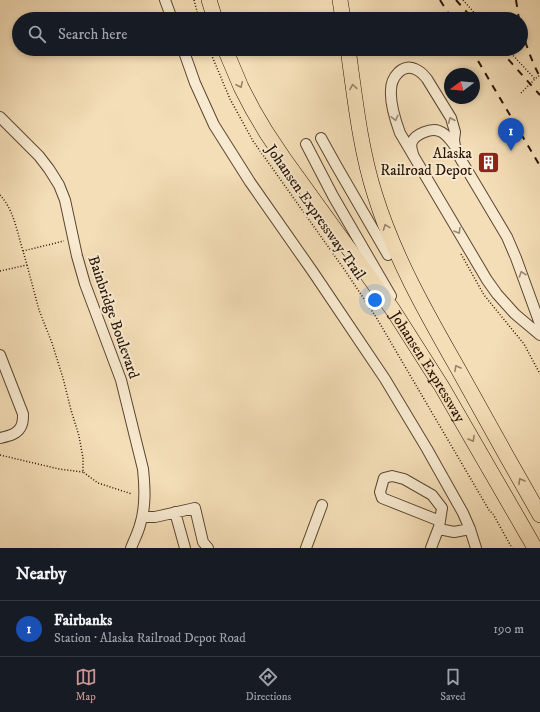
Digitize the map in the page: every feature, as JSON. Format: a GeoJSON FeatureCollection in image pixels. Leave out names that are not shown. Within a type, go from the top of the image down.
{"type":"FeatureCollection","features":[{"type":"Feature","properties":{"kind":"highway"},"geometry":{"type":"LineString","coordinates":[[209,0],[212,12]]}},
{"type":"Feature","properties":{"kind":"highway"},"geometry":{"type":"LineString","coordinates":[[340,0],[342,12]]}},
{"type":"Feature","properties":{"kind":"highway","name":"Johansen Expressway"},"geometry":{"type":"LineString","coordinates":[[228,56],[247,98],[266,132],[393,310],[442,387],[535,548]]}},
{"type":"Feature","properties":{"kind":"highway","name":"Johansen Expressway"},"geometry":{"type":"LineString","coordinates":[[349,56],[367,166],[394,247],[438,335],[540,515]]}},
{"type":"Feature","properties":{"kind":"street"},"geometry":{"type":"LineString","coordinates":[[165,0],[169,12]]}},
{"type":"Feature","properties":{"kind":"street"},"geometry":{"type":"LineString","coordinates":[[185,56],[195,83],[214,125],[250,182],[385,379],[470,529],[476,548]]}},
{"type":"Feature","properties":{"kind":"street"},"geometry":{"type":"LineString","coordinates":[[540,324],[507,237],[457,153],[454,140],[455,132],[451,118],[427,79],[416,69],[406,68],[399,72],[395,77],[390,90],[396,123],[400,133],[483,274],[497,294],[515,314],[540,335]]}},
{"type":"Feature","properties":{"kind":"street","name":"Bainbridge Boulevard"},"geometry":{"type":"LineString","coordinates":[[0,117],[39,156],[49,168],[59,185],[65,200],[77,256],[85,284],[121,380],[143,469],[145,484],[145,502],[141,524],[131,548]]}},
{"type":"Feature","properties":{"kind":"street"},"geometry":{"type":"LineString","coordinates":[[413,156],[411,149],[413,141],[418,136],[430,131],[439,131],[443,133],[455,146]]}},
{"type":"Feature","properties":{"kind":"street"},"geometry":{"type":"LineString","coordinates":[[321,138],[388,255]]}},
{"type":"Feature","properties":{"kind":"street"},"geometry":{"type":"LineString","coordinates":[[306,144],[333,196],[442,387]]}},
{"type":"Feature","properties":{"kind":"street"},"geometry":{"type":"LineString","coordinates":[[363,211],[379,205]]}},
{"type":"Feature","properties":{"kind":"street"},"geometry":{"type":"LineString","coordinates":[[0,355],[23,414],[23,424],[18,431],[10,436],[0,438]]}},
{"type":"Feature","properties":{"kind":"street"},"geometry":{"type":"LineString","coordinates":[[431,548],[439,525],[442,508],[432,495],[404,479],[392,476],[384,478],[380,492],[382,498],[439,525],[454,532],[470,529]]}},
{"type":"Feature","properties":{"kind":"street"},"geometry":{"type":"LineString","coordinates":[[306,548],[322,505]]}},
{"type":"Feature","properties":{"kind":"street"},"geometry":{"type":"LineString","coordinates":[[142,517],[155,517],[195,508],[203,542],[208,548]]}},
{"type":"Feature","properties":{"kind":"street"},"geometry":{"type":"LineString","coordinates":[[175,512],[185,548]]}},
{"type":"Feature","properties":{"kind":"path"},"geometry":{"type":"LineString","coordinates":[[194,0],[197,12]]}},
{"type":"Feature","properties":{"kind":"path"},"geometry":{"type":"LineString","coordinates":[[463,0],[474,12]]}},
{"type":"Feature","properties":{"kind":"path","name":"Johansen Expressway Trail"},"geometry":{"type":"LineString","coordinates":[[212,56],[230,99],[253,141],[344,268],[373,312],[512,548]]}},
{"type":"Feature","properties":{"kind":"path"},"geometry":{"type":"LineString","coordinates":[[514,56],[535,79]]}},
{"type":"Feature","properties":{"kind":"path"},"geometry":{"type":"LineString","coordinates":[[521,93],[540,75]]}},
{"type":"Feature","properties":{"kind":"path"},"geometry":{"type":"LineString","coordinates":[[0,195],[10,210],[39,310],[52,343],[63,378],[84,458],[83,472]]}},
{"type":"Feature","properties":{"kind":"path"},"geometry":{"type":"LineString","coordinates":[[23,251],[64,241]]}},
{"type":"Feature","properties":{"kind":"path"},"geometry":{"type":"LineString","coordinates":[[0,271],[27,265]]}},
{"type":"Feature","properties":{"kind":"path"},"geometry":{"type":"LineString","coordinates":[[0,455],[59,469],[83,472],[98,483],[132,494]]}},
{"type":"Feature","properties":{"kind":"railway"},"geometry":{"type":"LineString","coordinates":[[440,0],[448,12]]}},
{"type":"Feature","properties":{"kind":"railway"},"geometry":{"type":"LineString","coordinates":[[456,0],[467,12]]}},
{"type":"Feature","properties":{"kind":"railway"},"geometry":{"type":"LineString","coordinates":[[516,0],[518,12]]}},
{"type":"Feature","properties":{"kind":"railway"},"geometry":{"type":"LineString","coordinates":[[528,50],[540,77]]}},
{"type":"Feature","properties":{"kind":"railway"},"geometry":{"type":"LineString","coordinates":[[475,56],[540,166]]}},
{"type":"Feature","properties":{"kind":"railway"},"geometry":{"type":"LineString","coordinates":[[505,56],[540,95]]}},
{"type":"Feature","properties":{"kind":"place","name":"Fairbanks"},"geometry":{"type":"Point","coordinates":[511,151]}},
{"type":"Feature","properties":{"kind":"place","name":"Alaska Railroad Depot"},"geometry":{"type":"Point","coordinates":[488,162]}}]}
